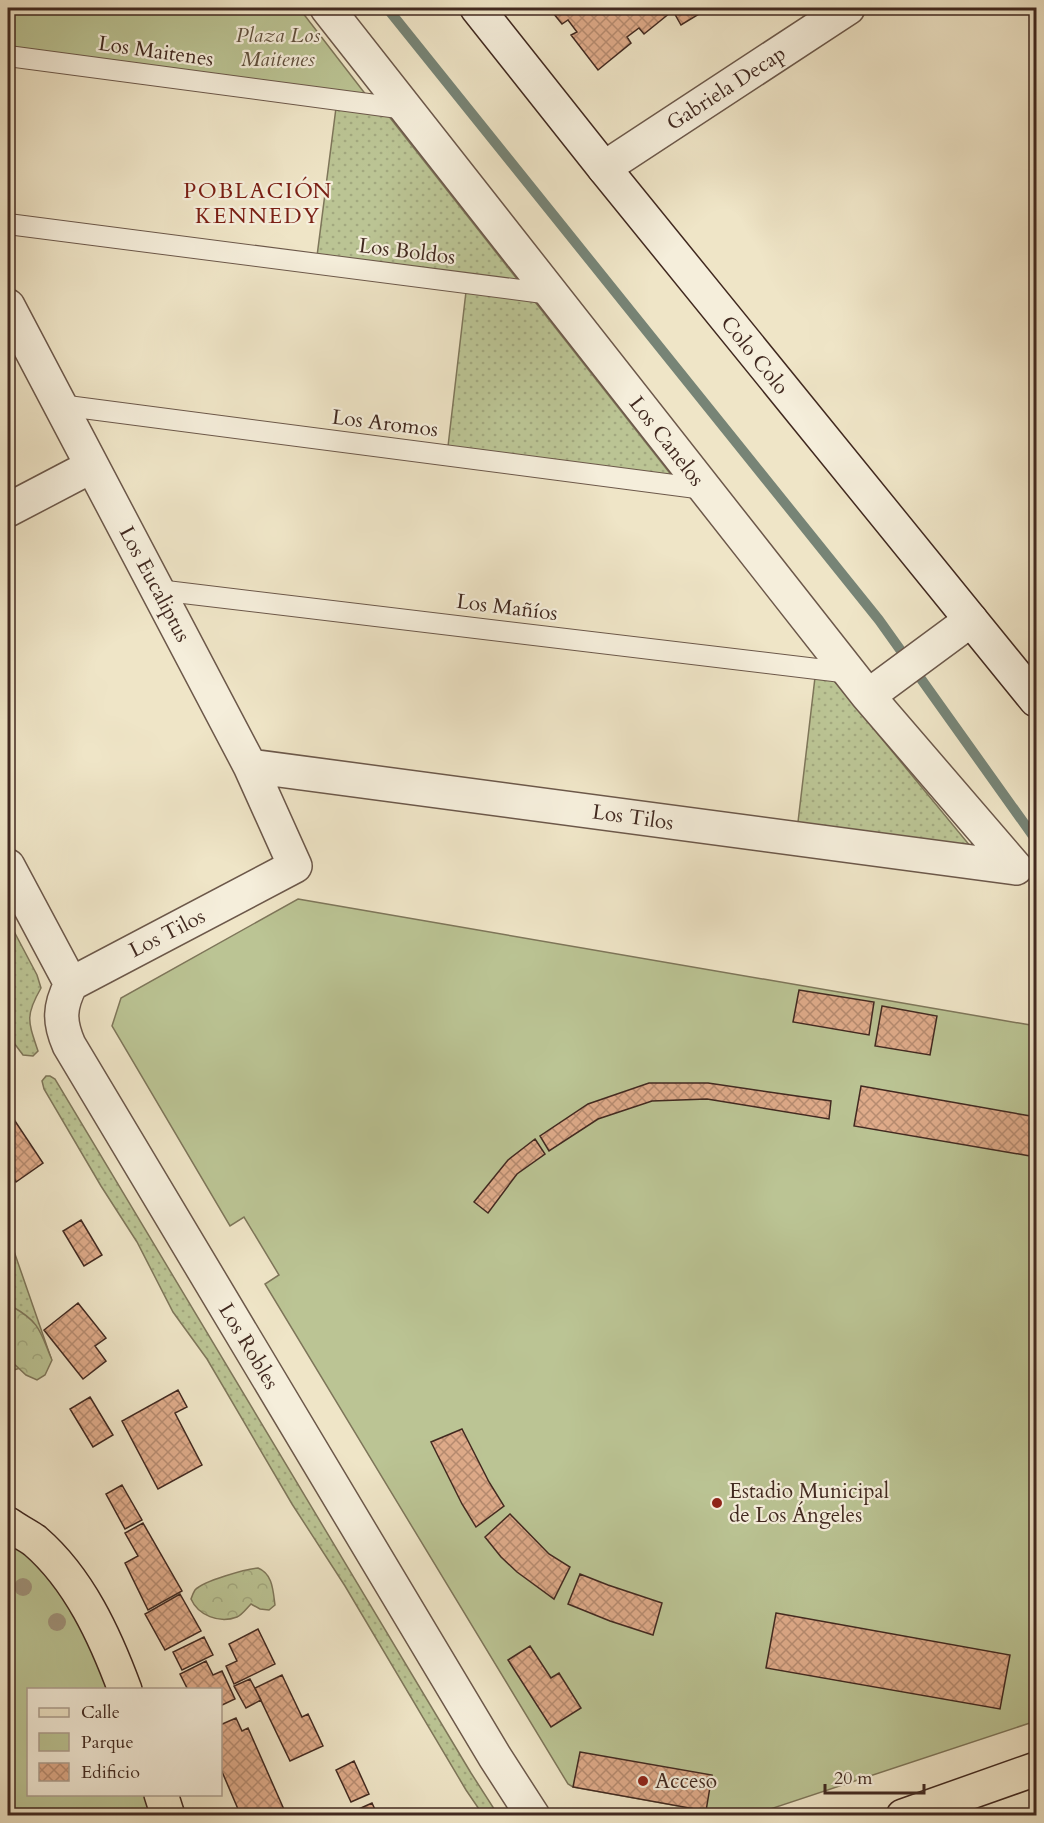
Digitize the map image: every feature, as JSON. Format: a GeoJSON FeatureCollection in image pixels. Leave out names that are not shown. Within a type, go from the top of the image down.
{"type":"FeatureCollection","features":[{"type":"Feature","properties":{"kind":"main road"},"geometry":{"type":"LineString","coordinates":[[8,1524],[34,1541],[64,1572],[109,1646],[125,1688]]}},
{"type":"Feature","properties":{"kind":"main road"},"geometry":{"type":"LineString","coordinates":[[903,1815],[1036,1769]]}},
{"type":"Feature","properties":{"kind":"main road"},"geometry":{"type":"LineString","coordinates":[[162,1796],[168,1815]]}},
{"type":"Feature","properties":{"kind":"street","name":"Los Canelos"},"geometry":{"type":"LineString","coordinates":[[327,8],[859,685],[1016,868]]}},
{"type":"Feature","properties":{"kind":"street","name":"Colo Colo"},"geometry":{"type":"LineString","coordinates":[[477,8],[604,168],[958,629],[1036,700]]}},
{"type":"Feature","properties":{"kind":"street","name":"Gabriela Decap"},"geometry":{"type":"LineString","coordinates":[[604,168],[848,8]]}},
{"type":"Feature","properties":{"kind":"street","name":"Los Eucaliptus"},"geometry":{"type":"LineString","coordinates":[[8,306],[250,766],[295,866]]}},
{"type":"Feature","properties":{"kind":"street"},"geometry":{"type":"LineString","coordinates":[[8,510],[93,466]]}},
{"type":"Feature","properties":{"kind":"street"},"geometry":{"type":"LineString","coordinates":[[859,685],[904,670],[958,629]]}},
{"type":"Feature","properties":{"kind":"street","name":"Los Tilos"},"geometry":{"type":"LineString","coordinates":[[250,766],[1016,868]]}},
{"type":"Feature","properties":{"kind":"street"},"geometry":{"type":"LineString","coordinates":[[8,866],[71,984]]}},
{"type":"Feature","properties":{"kind":"street","name":"Los Tilos"},"geometry":{"type":"LineString","coordinates":[[71,984],[295,866]]}},
{"type":"Feature","properties":{"kind":"street","name":"Los Robles"},"geometry":{"type":"LineString","coordinates":[[71,984],[64,996],[60,1023],[69,1046],[489,1747],[533,1815]]}},
{"type":"Feature","properties":{"kind":"lane","name":"Los Maitenes"},"geometry":{"type":"LineString","coordinates":[[8,56],[406,109]]}},
{"type":"Feature","properties":{"kind":"lane","name":"Los Boldos"},"geometry":{"type":"LineString","coordinates":[[8,224],[551,294]]}},
{"type":"Feature","properties":{"kind":"lane","name":"Los Aromos"},"geometry":{"type":"LineString","coordinates":[[60,405],[704,489]]}},
{"type":"Feature","properties":{"kind":"lane","name":"Los Mañíos"},"geometry":{"type":"LineString","coordinates":[[158,590],[859,685]]}},
{"type":"Feature","properties":{"kind":"green space","name":"Plaza Los Maitenes"},"geometry":{"type":"Polygon","coordinates":[[[8,8],[299,8],[370,100],[8,51],[8,8]]]}},
{"type":"Feature","properties":{"kind":"green space"},"geometry":{"type":"Polygon","coordinates":[[[337,100],[380,105],[680,486],[447,455],[467,283],[316,264],[337,100]]]}},
{"type":"Feature","properties":{"kind":"green space"},"geometry":{"type":"Polygon","coordinates":[[[816,669],[826,671],[985,864],[796,839],[816,669]]]}},
{"type":"Feature","properties":{"kind":"green space","name":"Estadio Municipal de Los Ángeles"},"geometry":{"type":"Polygon","coordinates":[[[298,899],[1036,1026],[1036,1721],[752,1815],[706,1811],[573,1787],[568,1784],[265,1284],[279,1275],[244,1217],[230,1226],[112,1026],[121,998],[298,899]]]}},
{"type":"Feature","properties":{"kind":"green space"},"geometry":{"type":"Polygon","coordinates":[[[8,920],[37,975],[41,988],[30,1012],[30,1025],[38,1051],[33,1056],[23,1055],[8,1035],[8,920]]]}},
{"type":"Feature","properties":{"kind":"green space"},"geometry":{"type":"Polygon","coordinates":[[[46,1076],[55,1079],[498,1815],[483,1815],[466,1790],[345,1586],[292,1504],[207,1359],[173,1312],[137,1242],[44,1089],[42,1081],[46,1076]]]}},
{"type":"Feature","properties":{"kind":"green space"},"geometry":{"type":"Polygon","coordinates":[[[8,1234],[51,1358],[8,1372],[8,1234]]]}},
{"type":"Feature","properties":{"kind":"green space"},"geometry":{"type":"Polygon","coordinates":[[[13,1307],[34,1323],[42,1335],[52,1360],[45,1375],[37,1380],[26,1375],[11,1361],[11,1348],[8,1347],[8,1308],[13,1307]]]}},
{"type":"Feature","properties":{"kind":"green space"},"geometry":{"type":"Polygon","coordinates":[[[8,1538],[56,1580],[111,1688],[27,1688],[27,1796],[147,1796],[155,1815],[8,1815],[8,1538]]]}},
{"type":"Feature","properties":{"kind":"green space"},"geometry":{"type":"Polygon","coordinates":[[[258,1568],[267,1574],[271,1583],[275,1605],[269,1610],[260,1609],[251,1604],[237,1617],[216,1619],[204,1614],[194,1605],[191,1599],[195,1590],[200,1587],[215,1579],[258,1568]]]}},
{"type":"Feature","properties":{"kind":"building"},"geometry":{"type":"Polygon","coordinates":[[[549,8],[676,8],[644,34],[639,28],[627,37],[631,43],[598,70],[571,35],[577,32],[568,20],[562,24],[549,8]]]}},
{"type":"Feature","properties":{"kind":"building"},"geometry":{"type":"Polygon","coordinates":[[[676,8],[709,8],[681,25],[673,11],[676,8]]]}},
{"type":"Feature","properties":{"kind":"building"},"geometry":{"type":"Polygon","coordinates":[[[799,990],[874,1002],[869,1035],[793,1022],[799,990]]]}},
{"type":"Feature","properties":{"kind":"building"},"geometry":{"type":"Polygon","coordinates":[[[882,1006],[937,1016],[930,1055],[875,1046],[882,1006]]]}},
{"type":"Feature","properties":{"kind":"building"},"geometry":{"type":"Polygon","coordinates":[[[649,1083],[708,1083],[831,1101],[829,1119],[707,1099],[652,1101],[598,1119],[549,1151],[540,1136],[588,1104],[649,1083]]]}},
{"type":"Feature","properties":{"kind":"building"},"geometry":{"type":"Polygon","coordinates":[[[861,1086],[1036,1117],[1036,1157],[854,1126],[861,1086]]]}},
{"type":"Feature","properties":{"kind":"building"},"geometry":{"type":"Polygon","coordinates":[[[9,1112],[43,1163],[16,1182],[8,1169],[9,1112]]]}},
{"type":"Feature","properties":{"kind":"building"},"geometry":{"type":"Polygon","coordinates":[[[535,1139],[545,1154],[517,1174],[488,1213],[474,1202],[508,1160],[535,1139]]]}},
{"type":"Feature","properties":{"kind":"building"},"geometry":{"type":"Polygon","coordinates":[[[81,1220],[102,1255],[84,1266],[63,1231],[81,1220]]]}},
{"type":"Feature","properties":{"kind":"building"},"geometry":{"type":"Polygon","coordinates":[[[78,1303],[106,1338],[95,1346],[106,1361],[83,1379],[44,1330],[78,1303]]]}},
{"type":"Feature","properties":{"kind":"building"},"geometry":{"type":"Polygon","coordinates":[[[178,1390],[187,1407],[175,1413],[202,1465],[158,1489],[122,1421],[178,1390]]]}},
{"type":"Feature","properties":{"kind":"building"},"geometry":{"type":"Polygon","coordinates":[[[90,1397],[113,1435],[93,1447],[70,1409],[90,1397]]]}},
{"type":"Feature","properties":{"kind":"building"},"geometry":{"type":"Polygon","coordinates":[[[462,1429],[504,1506],[476,1527],[431,1442],[462,1429]]]}},
{"type":"Feature","properties":{"kind":"building"},"geometry":{"type":"Polygon","coordinates":[[[122,1485],[142,1520],[125,1529],[106,1494],[122,1485]]]}},
{"type":"Feature","properties":{"kind":"building"},"geometry":{"type":"Polygon","coordinates":[[[510,1514],[549,1554],[570,1567],[554,1599],[517,1572],[485,1537],[510,1514]]]}},
{"type":"Feature","properties":{"kind":"building"},"geometry":{"type":"Polygon","coordinates":[[[143,1523],[182,1591],[148,1610],[125,1563],[138,1556],[125,1533],[143,1523]]]}},
{"type":"Feature","properties":{"kind":"building"},"geometry":{"type":"Polygon","coordinates":[[[580,1574],[662,1603],[653,1635],[568,1604],[580,1574]]]}},
{"type":"Feature","properties":{"kind":"building"},"geometry":{"type":"Polygon","coordinates":[[[180,1594],[201,1631],[165,1650],[145,1614],[180,1594]]]}},
{"type":"Feature","properties":{"kind":"building"},"geometry":{"type":"Polygon","coordinates":[[[776,1613],[1010,1655],[1000,1709],[766,1668],[776,1613]]]}},
{"type":"Feature","properties":{"kind":"building"},"geometry":{"type":"Polygon","coordinates":[[[258,1629],[275,1664],[234,1684],[226,1666],[237,1661],[229,1644],[258,1629]]]}},
{"type":"Feature","properties":{"kind":"building"},"geometry":{"type":"Polygon","coordinates":[[[204,1637],[213,1655],[182,1670],[173,1652],[204,1637]]]}},
{"type":"Feature","properties":{"kind":"building"},"geometry":{"type":"Polygon","coordinates":[[[530,1646],[551,1678],[559,1673],[581,1708],[551,1727],[508,1660],[530,1646]]]}},
{"type":"Feature","properties":{"kind":"building"},"geometry":{"type":"Polygon","coordinates":[[[206,1661],[213,1675],[222,1671],[235,1699],[222,1705],[222,1688],[187,1688],[180,1674],[206,1661]]]}},
{"type":"Feature","properties":{"kind":"building"},"geometry":{"type":"Polygon","coordinates":[[[282,1675],[302,1717],[308,1714],[323,1746],[290,1761],[255,1688],[282,1675]]]}},
{"type":"Feature","properties":{"kind":"building"},"geometry":{"type":"Polygon","coordinates":[[[250,1679],[261,1700],[246,1708],[234,1686],[250,1679]]]}},
{"type":"Feature","properties":{"kind":"building"},"geometry":{"type":"Polygon","coordinates":[[[236,1718],[242,1731],[248,1728],[286,1814],[241,1816],[222,1772],[222,1724],[236,1718]]]}},
{"type":"Feature","properties":{"kind":"building","name":"Acceso"},"geometry":{"type":"Polygon","coordinates":[[[580,1752],[712,1775],[706,1811],[573,1787],[580,1752]]]}},
{"type":"Feature","properties":{"kind":"building"},"geometry":{"type":"Polygon","coordinates":[[[354,1761],[369,1794],[351,1802],[336,1770],[354,1761]]]}},
{"type":"Feature","properties":{"kind":"building"},"geometry":{"type":"Polygon","coordinates":[[[372,1803],[378,1816],[343,1816],[372,1803]]]}},
{"type":"Feature","properties":{"kind":"waterway"},"geometry":{"type":"LineString","coordinates":[[387,8],[879,620],[1036,840]]}},
{"type":"Feature","properties":{"kind":"place","name":"Estadio Municipal de Los Ángeles"},"geometry":{"type":"Point","coordinates":[717,1503]}},
{"type":"Feature","properties":{"kind":"place","name":"Acceso"},"geometry":{"type":"Point","coordinates":[643,1781]}},
{"type":"Feature","properties":{"kind":"district","name":"POBLACIÓN KENNEDY"},"geometry":{"type":"Point","coordinates":[258,202]}}]}
